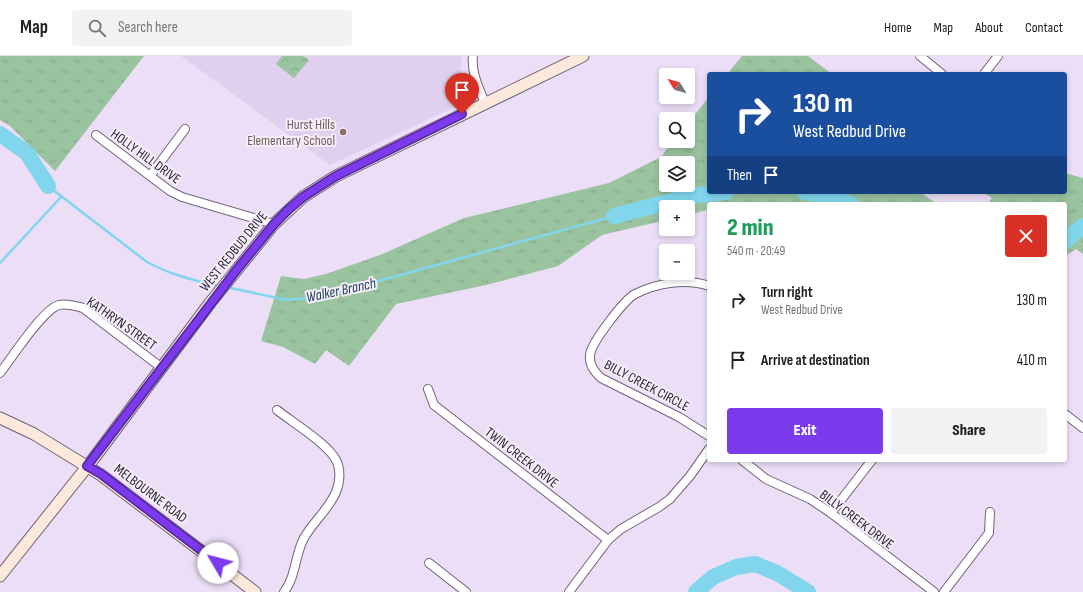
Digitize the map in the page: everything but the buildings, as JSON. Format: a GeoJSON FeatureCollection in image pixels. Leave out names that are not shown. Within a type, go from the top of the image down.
{"type":"FeatureCollection","features":[{"type":"Feature","properties":{"kind":"street"},"geometry":{"type":"LineString","coordinates":[[473,56],[472,65],[474,76],[485,103]]}},
{"type":"Feature","properties":{"kind":"street","name":"WEST REDBUD DRIVE"},"geometry":{"type":"LineString","coordinates":[[0,576],[87,466],[210,303],[274,224],[288,210],[303,197],[336,176],[583,56]]}},
{"type":"Feature","properties":{"kind":"street"},"geometry":{"type":"LineString","coordinates":[[920,56],[940,72]]}},
{"type":"Feature","properties":{"kind":"street"},"geometry":{"type":"LineString","coordinates":[[986,72],[998,56]]}},
{"type":"Feature","properties":{"kind":"street"},"geometry":{"type":"LineString","coordinates":[[150,176],[185,129]]}},
{"type":"Feature","properties":{"kind":"street","name":"HOLLY HILL DRIVE"},"geometry":{"type":"LineString","coordinates":[[96,135],[170,191],[182,197],[274,224]]}},
{"type":"Feature","properties":{"kind":"street","name":"BILLY CREEK CIRCLE"},"geometry":{"type":"LineString","coordinates":[[707,286],[695,283],[668,284],[649,288],[634,295],[614,316],[594,344],[590,353],[590,362],[594,371],[601,378],[679,416],[707,435]]}},
{"type":"Feature","properties":{"kind":"street","name":"KATHRYN STREET"},"geometry":{"type":"LineString","coordinates":[[0,373],[49,310],[58,305],[70,304],[83,308],[162,368]]}},
{"type":"Feature","properties":{"kind":"street","name":"TWIN CREEK DRIVE"},"geometry":{"type":"LineString","coordinates":[[428,389],[434,405],[608,540]]}},
{"type":"Feature","properties":{"kind":"street"},"geometry":{"type":"LineString","coordinates":[[277,410],[329,451],[336,460],[340,480],[336,492],[308,530],[303,540],[292,574],[284,592]]}},
{"type":"Feature","properties":{"kind":"street"},"geometry":{"type":"LineString","coordinates":[[1067,416],[1083,428]]}},
{"type":"Feature","properties":{"kind":"street","name":"MELBOURNE ROAD"},"geometry":{"type":"LineString","coordinates":[[0,418],[34,434],[101,474],[255,592]]}},
{"type":"Feature","properties":{"kind":"street"},"geometry":{"type":"LineString","coordinates":[[569,592],[608,540],[621,529],[670,499],[690,476],[707,452]]}},
{"type":"Feature","properties":{"kind":"street","name":"BILLY CREEK DRIVE"},"geometry":{"type":"LineString","coordinates":[[745,462],[766,479],[810,499],[831,513],[934,592]]}},
{"type":"Feature","properties":{"kind":"street"},"geometry":{"type":"LineString","coordinates":[[831,513],[870,462]]}},
{"type":"Feature","properties":{"kind":"street"},"geometry":{"type":"LineString","coordinates":[[944,592],[989,533],[990,512]]}},
{"type":"Feature","properties":{"kind":"street"},"geometry":{"type":"LineString","coordinates":[[428,563],[466,592]]}},
{"type":"Feature","properties":{"kind":"shaded area","name":"Hurst Hills Elementary School"},"geometry":{"type":"Polygon","coordinates":[[[181,56],[462,56],[460,77],[472,99],[330,165],[181,56]]]}},
{"type":"Feature","properties":{"kind":"green space"},"geometry":{"type":"Polygon","coordinates":[[[0,56],[144,56],[55,171],[10,126],[0,120],[0,56]]]}},
{"type":"Feature","properties":{"kind":"green space"},"geometry":{"type":"Polygon","coordinates":[[[282,56],[303,56],[309,60],[294,78],[276,64],[282,56]]]}},
{"type":"Feature","properties":{"kind":"green space"},"geometry":{"type":"Polygon","coordinates":[[[742,56],[808,56],[829,72],[729,72],[742,56]]]}},
{"type":"Feature","properties":{"kind":"green space"},"geometry":{"type":"Polygon","coordinates":[[[707,99],[707,194],[923,194],[934,202],[707,202],[707,210],[695,213],[695,200],[659,200],[659,222],[602,235],[558,266],[486,285],[396,304],[349,366],[326,350],[315,364],[283,347],[261,341],[281,276],[304,279],[326,274],[380,255],[464,218],[609,183],[659,158],[659,192],[695,192],[695,156],[662,156],[668,148],[695,148],[695,114],[707,99]]]}},
{"type":"Feature","properties":{"kind":"green space"},"geometry":{"type":"Polygon","coordinates":[[[1067,174],[1083,178],[1083,254],[1076,249],[1067,255],[1067,202],[989,202],[992,198],[986,194],[1067,194],[1067,174]]]}},
{"type":"Feature","properties":{"kind":"waterway","name":"Walker Branch"},"geometry":{"type":"LineString","coordinates":[[0,134],[27,153],[48,186]]}},
{"type":"Feature","properties":{"kind":"waterway","name":"Walker Branch"},"geometry":{"type":"LineString","coordinates":[[48,186],[147,262],[173,274],[219,286]]}},
{"type":"Feature","properties":{"kind":"waterway","name":"Walker Branch"},"geometry":{"type":"LineString","coordinates":[[614,216],[692,196],[709,194]]}},
{"type":"Feature","properties":{"kind":"waterway","name":"Walker Branch"},"geometry":{"type":"LineString","coordinates":[[816,194],[845,202]]}},
{"type":"Feature","properties":{"kind":"waterway"},"geometry":{"type":"LineString","coordinates":[[0,263],[61,197]]}},
{"type":"Feature","properties":{"kind":"waterway","name":"Walker Branch"},"geometry":{"type":"LineString","coordinates":[[226,287],[287,300],[321,297],[614,216]]}},
{"type":"Feature","properties":{"kind":"waterway","name":"Walker Branch"},"geometry":{"type":"LineString","coordinates":[[1067,239],[1083,226]]}},
{"type":"Feature","properties":{"kind":"waterway"},"geometry":{"type":"LineString","coordinates":[[696,592],[713,577],[736,567],[755,564],[777,573],[808,592]]}},
{"type":"Feature","properties":{"kind":"place","name":"Hurst Hills Elementary School"},"geometry":{"type":"Point","coordinates":[343,132]}},
{"type":"Feature","properties":{"kind":"route"},"geometry":{"type":"LineString","coordinates":[[218,563],[101,474],[87,466],[210,303],[274,224],[288,210],[303,197],[336,176],[462,114]]}}]}
